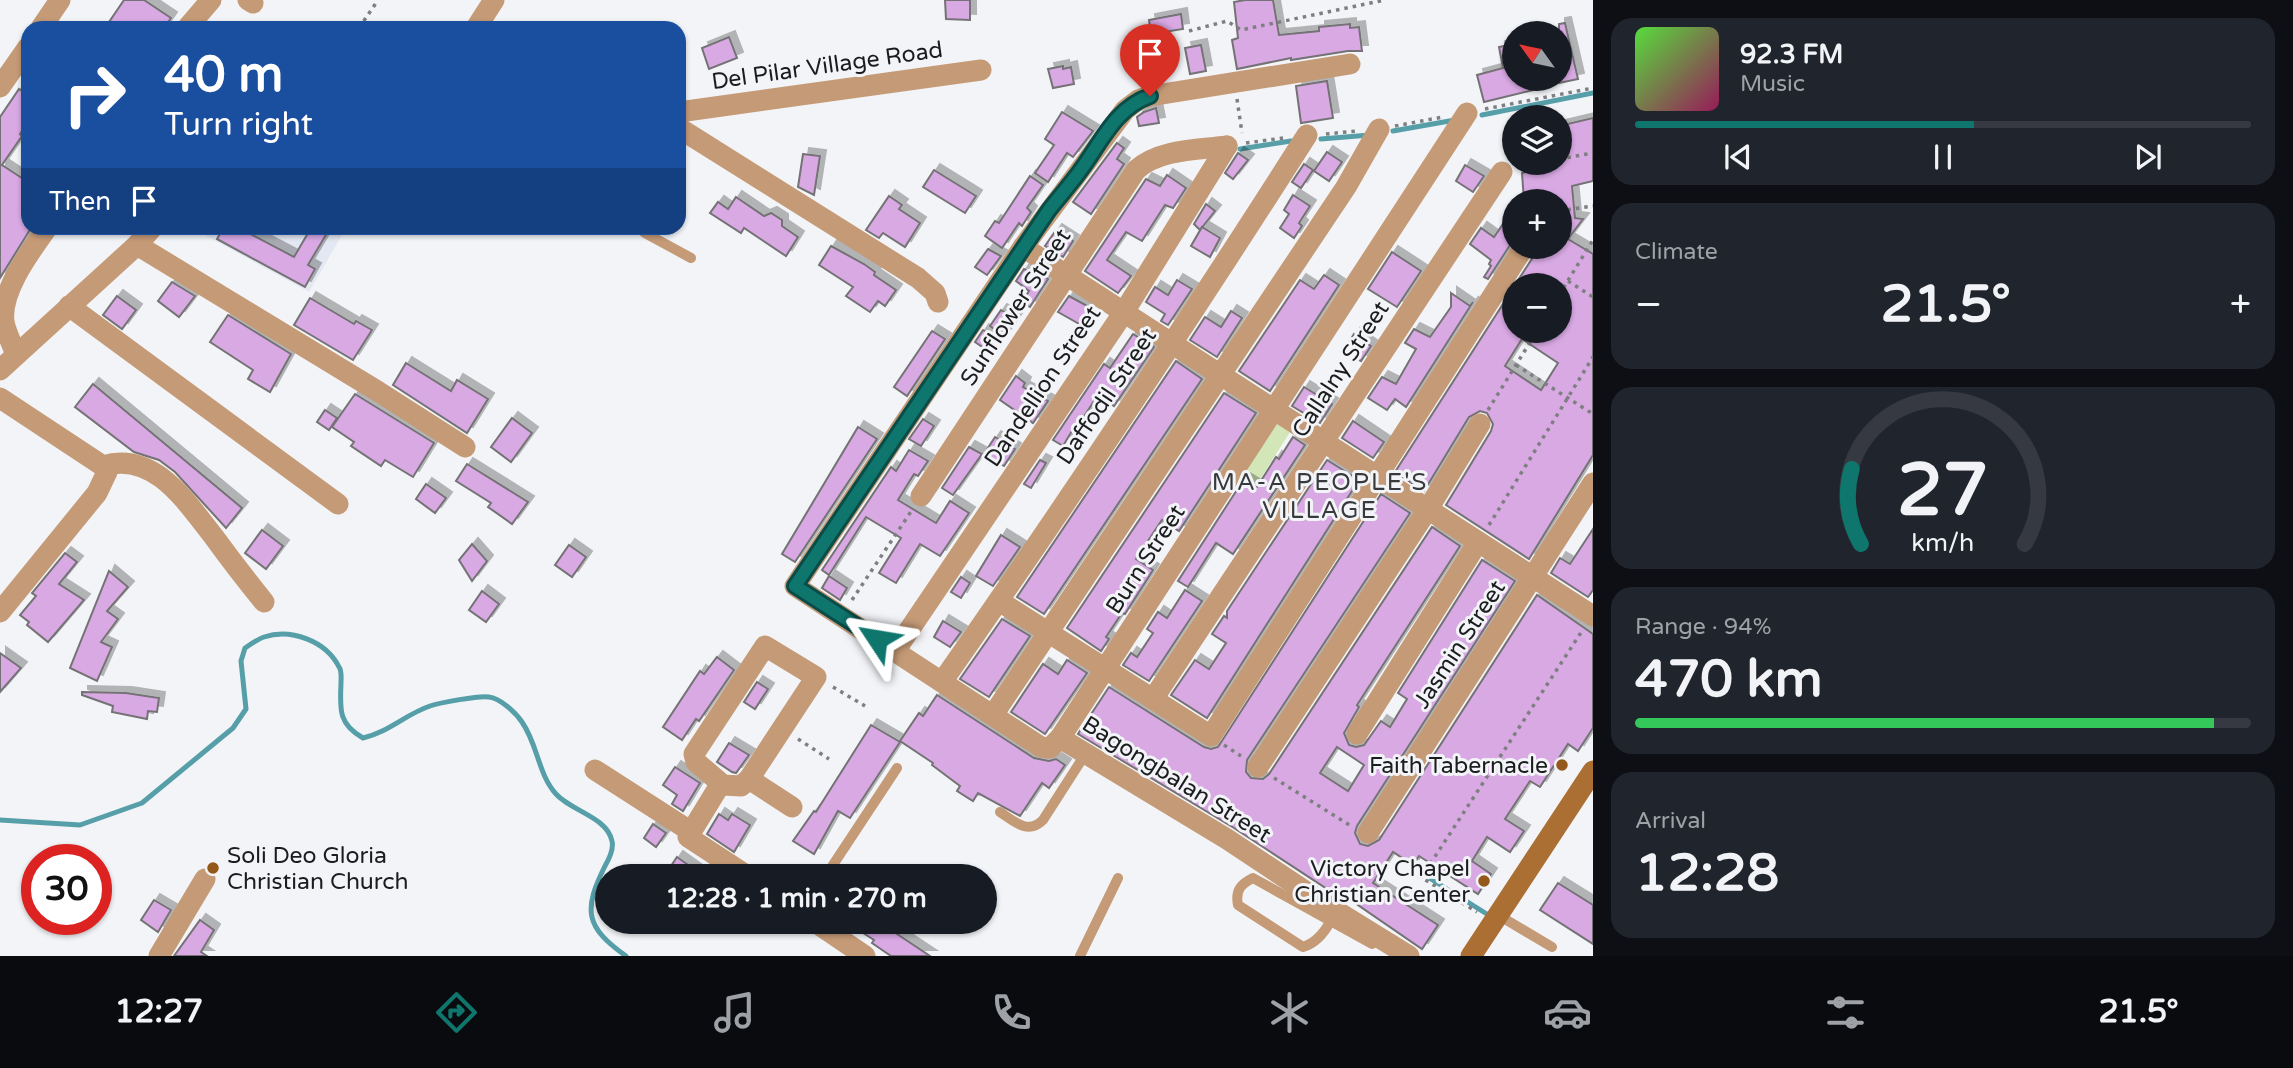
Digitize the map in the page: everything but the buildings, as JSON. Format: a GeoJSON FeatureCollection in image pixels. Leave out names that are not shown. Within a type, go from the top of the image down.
{"type":"FeatureCollection","features":[{"type":"Feature","properties":{"kind":"street"},"geometry":{"type":"LineString","coordinates":[[46,21],[60,0]]}},
{"type":"Feature","properties":{"kind":"street"},"geometry":{"type":"LineString","coordinates":[[193,21],[211,0]]}},
{"type":"Feature","properties":{"kind":"street"},"geometry":{"type":"LineString","coordinates":[[481,21],[494,0]]}},
{"type":"Feature","properties":{"kind":"street"},"geometry":{"type":"LineString","coordinates":[[0,87],[21,57]]}},
{"type":"Feature","properties":{"kind":"street"},"geometry":{"type":"LineString","coordinates":[[1060,738],[1050,748],[1045,748],[795,586],[1023,247],[1111,127],[1131,105],[1150,96],[1350,64]]}},
{"type":"Feature","properties":{"kind":"street","name":"Del Pilar Village Road"},"geometry":{"type":"LineString","coordinates":[[686,111],[981,70]]}},
{"type":"Feature","properties":{"kind":"street","name":"Burn Street"},"geometry":{"type":"LineString","coordinates":[[1060,738],[1468,113]]}},
{"type":"Feature","properties":{"kind":"street"},"geometry":{"type":"LineString","coordinates":[[993,715],[1222,376],[1346,187],[1379,129]]}},
{"type":"Feature","properties":{"kind":"street"},"geometry":{"type":"LineString","coordinates":[[686,132],[918,278],[935,293],[938,302]]}},
{"type":"Feature","properties":{"kind":"street","name":"Daffodil Street"},"geometry":{"type":"LineString","coordinates":[[942,682],[1173,344],[1307,135]]}},
{"type":"Feature","properties":{"kind":"street","name":"Sunflower Street"},"geometry":{"type":"LineString","coordinates":[[921,496],[1130,178],[1143,163],[1163,155],[1235,144]]}},
{"type":"Feature","properties":{"kind":"street","name":"Dandellion Street"},"geometry":{"type":"LineString","coordinates":[[895,651],[1235,144]]}},
{"type":"Feature","properties":{"kind":"street","name":"Callalny Street"},"geometry":{"type":"LineString","coordinates":[[1153,699],[1502,172]]}},
{"type":"Feature","properties":{"kind":"street"},"geometry":{"type":"LineString","coordinates":[[16,354],[4,323],[3,308],[17,272],[42,235]]}},
{"type":"Feature","properties":{"kind":"street"},"geometry":{"type":"LineString","coordinates":[[0,370],[146,235]]}},
{"type":"Feature","properties":{"kind":"street"},"geometry":{"type":"LineString","coordinates":[[137,245],[465,447]]}},
{"type":"Feature","properties":{"kind":"street"},"geometry":{"type":"LineString","coordinates":[[1023,247],[1593,616]]}},
{"type":"Feature","properties":{"kind":"street"},"geometry":{"type":"LineString","coordinates":[[999,601],[1211,736],[1516,259]]}},
{"type":"Feature","properties":{"kind":"street"},"geometry":{"type":"LineString","coordinates":[[69,306],[338,504]]}},
{"type":"Feature","properties":{"kind":"street"},"geometry":{"type":"LineString","coordinates":[[0,398],[103,466],[107,472],[97,493],[0,612]]}},
{"type":"Feature","properties":{"kind":"street"},"geometry":{"type":"LineString","coordinates":[[1258,767],[1428,509],[1480,424]]}},
{"type":"Feature","properties":{"kind":"street"},"geometry":{"type":"LineString","coordinates":[[103,466],[123,461],[134,463],[149,469],[173,486],[264,602]]}},
{"type":"Feature","properties":{"kind":"street","name":"Jasmin Street"},"geometry":{"type":"LineString","coordinates":[[1368,833],[1593,483]]}},
{"type":"Feature","properties":{"kind":"street"},"geometry":{"type":"LineString","coordinates":[[1357,734],[1478,542]]}},
{"type":"Feature","properties":{"kind":"street"},"geometry":{"type":"LineString","coordinates":[[723,785],[696,762],[694,754],[765,646],[816,677],[749,779],[741,786],[723,785],[718,788],[690,831],[688,837],[729,864]]}},
{"type":"Feature","properties":{"kind":"street","name":"Bagongbalan Street"},"geometry":{"type":"LineString","coordinates":[[1060,738],[1227,839],[1409,956]]}},
{"type":"Feature","properties":{"kind":"street"},"geometry":{"type":"LineString","coordinates":[[595,770],[690,831]]}},
{"type":"Feature","properties":{"kind":"street"},"geometry":{"type":"LineString","coordinates":[[1471,956],[1593,771]]}},
{"type":"Feature","properties":{"kind":"street"},"geometry":{"type":"LineString","coordinates":[[749,779],[792,807]]}},
{"type":"Feature","properties":{"kind":"street"},"geometry":{"type":"LineString","coordinates":[[159,956],[205,878]]}},
{"type":"Feature","properties":{"kind":"street"},"geometry":{"type":"LineString","coordinates":[[833,934],[865,956]]}},
{"type":"Feature","properties":{"kind":"lane"},"geometry":{"type":"LineString","coordinates":[[649,235],[691,258]]}},
{"type":"Feature","properties":{"kind":"lane"},"geometry":{"type":"LineString","coordinates":[[1000,812],[1020,825],[1036,827],[1086,754]]}},
{"type":"Feature","properties":{"kind":"lane"},"geometry":{"type":"LineString","coordinates":[[834,864],[897,768]]}},
{"type":"Feature","properties":{"kind":"lane"},"geometry":{"type":"LineString","coordinates":[[1080,956],[1118,878]]}},
{"type":"Feature","properties":{"kind":"lane"},"geometry":{"type":"LineString","coordinates":[[1330,922],[1325,931],[1304,947],[1238,905],[1236,895],[1242,884],[1253,878],[1397,956]]}},
{"type":"Feature","properties":{"kind":"lane"},"geometry":{"type":"LineString","coordinates":[[1496,919],[1552,947]]}},
{"type":"Feature","properties":{"kind":"path"},"geometry":{"type":"LineString","coordinates":[[1189,31],[1227,21],[1241,30],[1385,0]]}},
{"type":"Feature","properties":{"kind":"path"},"geometry":{"type":"LineString","coordinates":[[364,21],[376,3]]}},
{"type":"Feature","properties":{"kind":"path"},"geometry":{"type":"LineString","coordinates":[[1235,83],[1235,144],[1379,129],[1593,88]]}},
{"type":"Feature","properties":{"kind":"path"},"geometry":{"type":"LineString","coordinates":[[1572,157],[1593,153]]}},
{"type":"Feature","properties":{"kind":"path"},"geometry":{"type":"LineString","coordinates":[[1572,209],[1593,205]]}},
{"type":"Feature","properties":{"kind":"path"},"geometry":{"type":"LineString","coordinates":[[1572,274],[1593,240]]}},
{"type":"Feature","properties":{"kind":"path"},"geometry":{"type":"LineString","coordinates":[[1572,284],[1593,297]]}},
{"type":"Feature","properties":{"kind":"path"},"geometry":{"type":"LineString","coordinates":[[1480,424],[1530,343]]}},
{"type":"Feature","properties":{"kind":"path"},"geometry":{"type":"LineString","coordinates":[[1478,542],[1593,356]]}},
{"type":"Feature","properties":{"kind":"path"},"geometry":{"type":"LineString","coordinates":[[1516,365],[1593,414]]}},
{"type":"Feature","properties":{"kind":"path"},"geometry":{"type":"LineString","coordinates":[[841,616],[921,496]]}},
{"type":"Feature","properties":{"kind":"path"},"geometry":{"type":"LineString","coordinates":[[1421,878],[1593,616]]}},
{"type":"Feature","properties":{"kind":"path"},"geometry":{"type":"LineString","coordinates":[[816,677],[865,706]]}},
{"type":"Feature","properties":{"kind":"path"},"geometry":{"type":"LineString","coordinates":[[782,729],[829,759]]}},
{"type":"Feature","properties":{"kind":"path"},"geometry":{"type":"LineString","coordinates":[[1211,736],[1358,831],[1368,833]]}},
{"type":"Feature","properties":{"kind":"path"},"geometry":{"type":"LineString","coordinates":[[1411,871],[1496,919]]}},
{"type":"Feature","properties":{"kind":"shaded area"},"geometry":{"type":"Polygon","coordinates":[[[205,235],[342,235],[309,292],[205,235]]]}},
{"type":"Feature","properties":{"kind":"green space"},"geometry":{"type":"Polygon","coordinates":[[[1272,416],[1292,429],[1257,484],[1236,471],[1272,416]]]}},
{"type":"Feature","properties":{"kind":"waterway"},"geometry":{"type":"LineString","coordinates":[[1482,115],[1593,93]]}},
{"type":"Feature","properties":{"kind":"waterway"},"geometry":{"type":"LineString","coordinates":[[1393,131],[1455,120]]}},
{"type":"Feature","properties":{"kind":"waterway"},"geometry":{"type":"LineString","coordinates":[[1321,139],[1370,135]]}},
{"type":"Feature","properties":{"kind":"waterway"},"geometry":{"type":"LineString","coordinates":[[1240,149],[1291,141]]}},
{"type":"Feature","properties":{"kind":"waterway"},"geometry":{"type":"LineString","coordinates":[[0,820],[80,825],[142,803],[233,728],[246,709],[241,661],[245,648],[264,637],[285,634],[296,636],[317,644],[333,658],[341,672],[342,715],[349,727],[363,738],[381,732],[421,709],[450,701],[489,697],[512,710],[532,740],[545,778],[556,794],[596,820],[609,833],[612,851],[593,895],[592,917],[602,936],[626,956]]}},
{"type":"Feature","properties":{"kind":"waterway"},"geometry":{"type":"LineString","coordinates":[[1431,879],[1490,916]]}},
{"type":"Feature","properties":{"kind":"place","name":"Faith Tabernacle"},"geometry":{"type":"Point","coordinates":[1562,765]}},
{"type":"Feature","properties":{"kind":"place","name":"Soli Deo Gloria Christian Church"},"geometry":{"type":"Point","coordinates":[213,868]}},
{"type":"Feature","properties":{"kind":"place","name":"Victory Chapel Christian Center"},"geometry":{"type":"Point","coordinates":[1484,881]}},
{"type":"Feature","properties":{"kind":"district","name":"MA-A PEOPLE'S VILLAGE"},"geometry":{"type":"Point","coordinates":[1320,496]}},
{"type":"Feature","properties":{"kind":"route"},"geometry":{"type":"LineString","coordinates":[[877,639],[795,586],[1049,210],[1117,118],[1138,100],[1150,96]]}}]}
